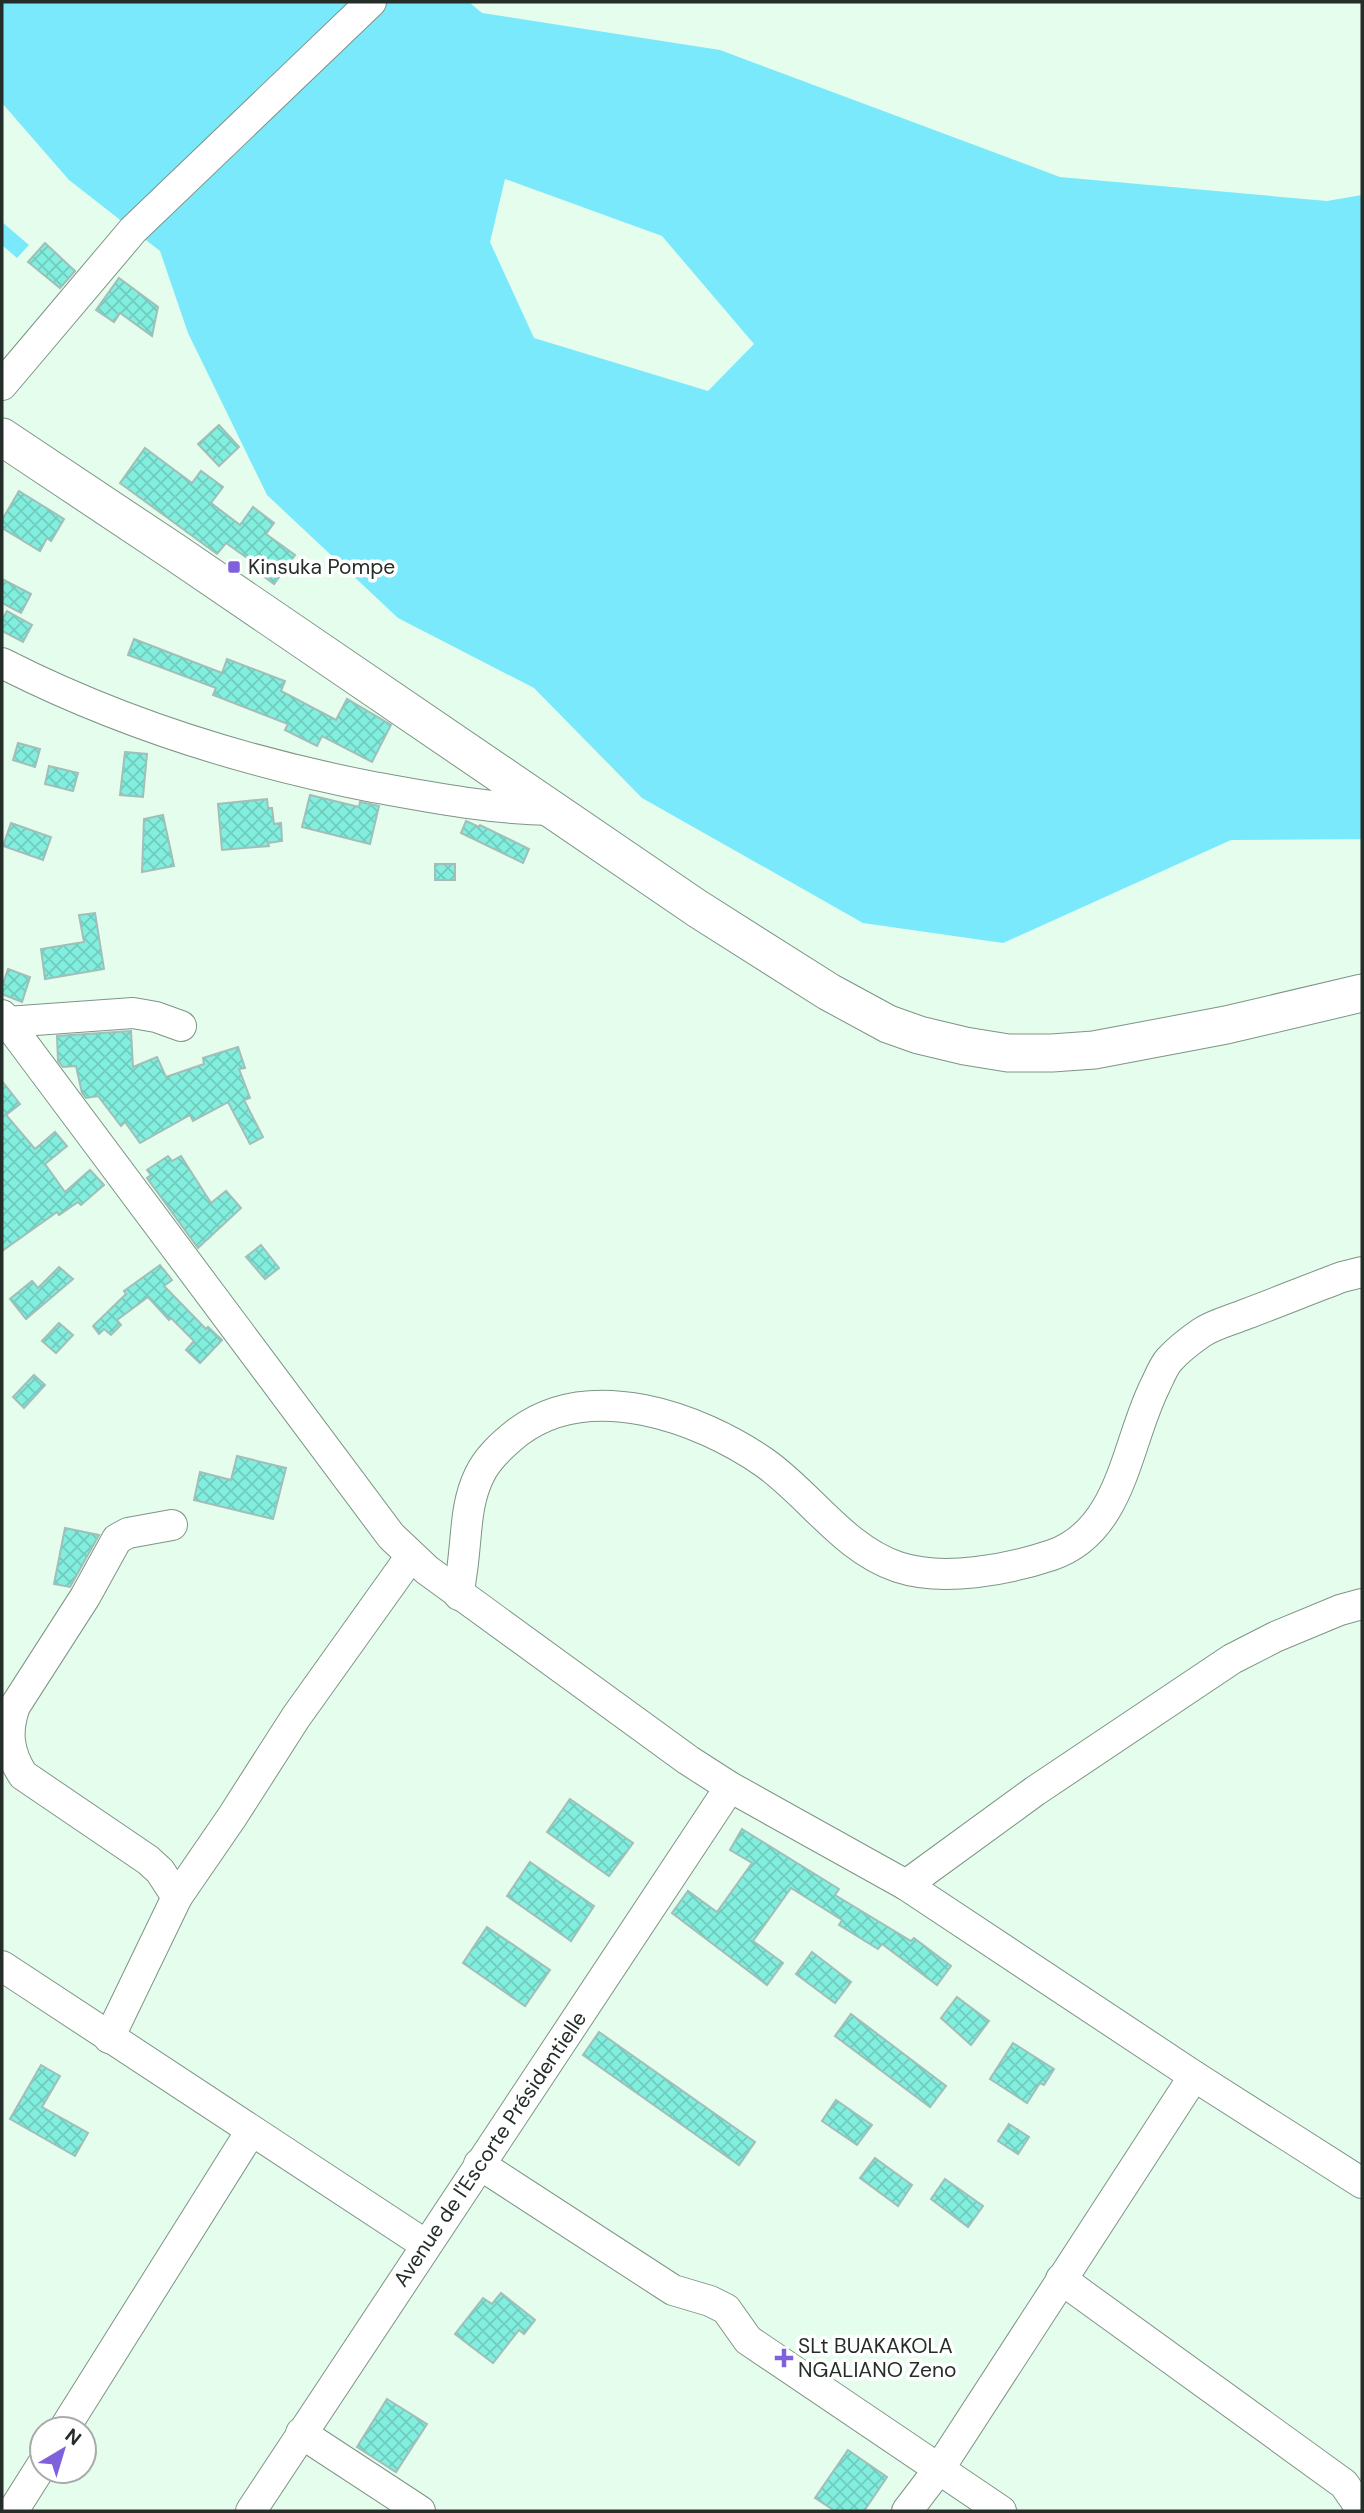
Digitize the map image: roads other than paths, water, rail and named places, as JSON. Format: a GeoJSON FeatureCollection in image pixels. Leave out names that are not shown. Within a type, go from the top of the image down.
{"type":"FeatureCollection","features":[{"type":"Feature","properties":{"kind":"main road"},"geometry":{"type":"LineString","coordinates":[[2,437],[698,909],[829,992],[888,1024],[919,1035],[965,1045],[1007,1052],[1052,1053],[1094,1050],[1226,1025],[1362,993]]}},
{"type":"Feature","properties":{"kind":"street"},"geometry":{"type":"LineString","coordinates":[[2,385],[134,230],[371,2]]}},
{"type":"Feature","properties":{"kind":"street"},"geometry":{"type":"LineString","coordinates":[[2,663],[123,717],[234,754],[332,779],[459,803],[508,809],[552,810]]}},
{"type":"Feature","properties":{"kind":"street"},"geometry":{"type":"LineString","coordinates":[[4,1018],[133,1013],[156,1017],[180,1026]]}},
{"type":"Feature","properties":{"kind":"street"},"geometry":{"type":"LineString","coordinates":[[4,1018],[391,1536],[411,1556],[458,1595],[494,1617],[688,1760],[730,1787],[906,1885],[1194,2076],[1362,2183]]}},
{"type":"Feature","properties":{"kind":"street"},"geometry":{"type":"LineString","coordinates":[[458,1595],[465,1551],[466,1520],[479,1475],[501,1445],[534,1420],[574,1406],[608,1405],[673,1416],[724,1436],[768,1465],[863,1548],[897,1567],[930,1574],[988,1571],[1054,1555],[1081,1541],[1100,1521],[1115,1493],[1150,1396],[1168,1361],[1203,1331],[1342,1277],[1362,1272]]}},
{"type":"Feature","properties":{"kind":"street"},"geometry":{"type":"LineString","coordinates":[[173,1525],[128,1533],[117,1539],[111,1547],[85,1597],[15,1706],[11,1718],[9,1745],[13,1761],[23,1774],[148,1860],[160,1871],[177,1897]]}},
{"type":"Feature","properties":{"kind":"street"},"geometry":{"type":"LineString","coordinates":[[109,2038],[177,1897],[296,1717],[411,1556]]}},
{"type":"Feature","properties":{"kind":"street"},"geometry":{"type":"LineString","coordinates":[[906,1885],[1035,1791],[1232,1659],[1275,1637],[1340,1610],[1362,1604]]}},
{"type":"Feature","properties":{"kind":"street","name":"Avenue de l'Escorte Présidentielle"},"geometry":{"type":"LineString","coordinates":[[251,2511],[730,1787]]}},
{"type":"Feature","properties":{"kind":"street"},"geometry":{"type":"LineString","coordinates":[[2,1966],[426,2245]]}},
{"type":"Feature","properties":{"kind":"street"},"geometry":{"type":"LineString","coordinates":[[907,2511],[939,2469],[1194,2076]]}},
{"type":"Feature","properties":{"kind":"street"},"geometry":{"type":"LineString","coordinates":[[73,2415],[251,2131]]}},
{"type":"Feature","properties":{"kind":"street"},"geometry":{"type":"LineString","coordinates":[[479,2164],[673,2290],[710,2301],[726,2309],[748,2340],[1001,2511]]}},
{"type":"Feature","properties":{"kind":"street"},"geometry":{"type":"LineString","coordinates":[[1062,2279],[1344,2484],[1362,2510]]}},
{"type":"Feature","properties":{"kind":"street"},"geometry":{"type":"LineString","coordinates":[[301,2433],[420,2511]]}},
{"type":"Feature","properties":{"kind":"street"},"geometry":{"type":"LineString","coordinates":[[13,2511],[29,2485]]}},
{"type":"Feature","properties":{"kind":"water"},"geometry":{"type":"Polygon","coordinates":[[[2,2],[469,2],[482,13],[720,50],[1060,177],[1327,201],[1362,195],[1362,839],[1231,840],[1003,943],[863,923],[642,798],[534,688],[398,618],[267,495],[188,333],[160,251],[69,180],[2,103],[2,2]],[[505,179],[490,242],[534,338],[708,391],[754,344],[662,236],[505,179]]]}},
{"type":"Feature","properties":{"kind":"water"},"geometry":{"type":"Polygon","coordinates":[[[2,222],[29,245],[17,258],[2,245],[2,222]]]}},
{"type":"Feature","properties":{"kind":"place","name":"Kinsuka Pompe"},"geometry":{"type":"Point","coordinates":[234,567]}},
{"type":"Feature","properties":{"kind":"place","name":"SLt BUAKAKOLA NGALIANO Zeno"},"geometry":{"type":"Point","coordinates":[784,2358]}}]}
